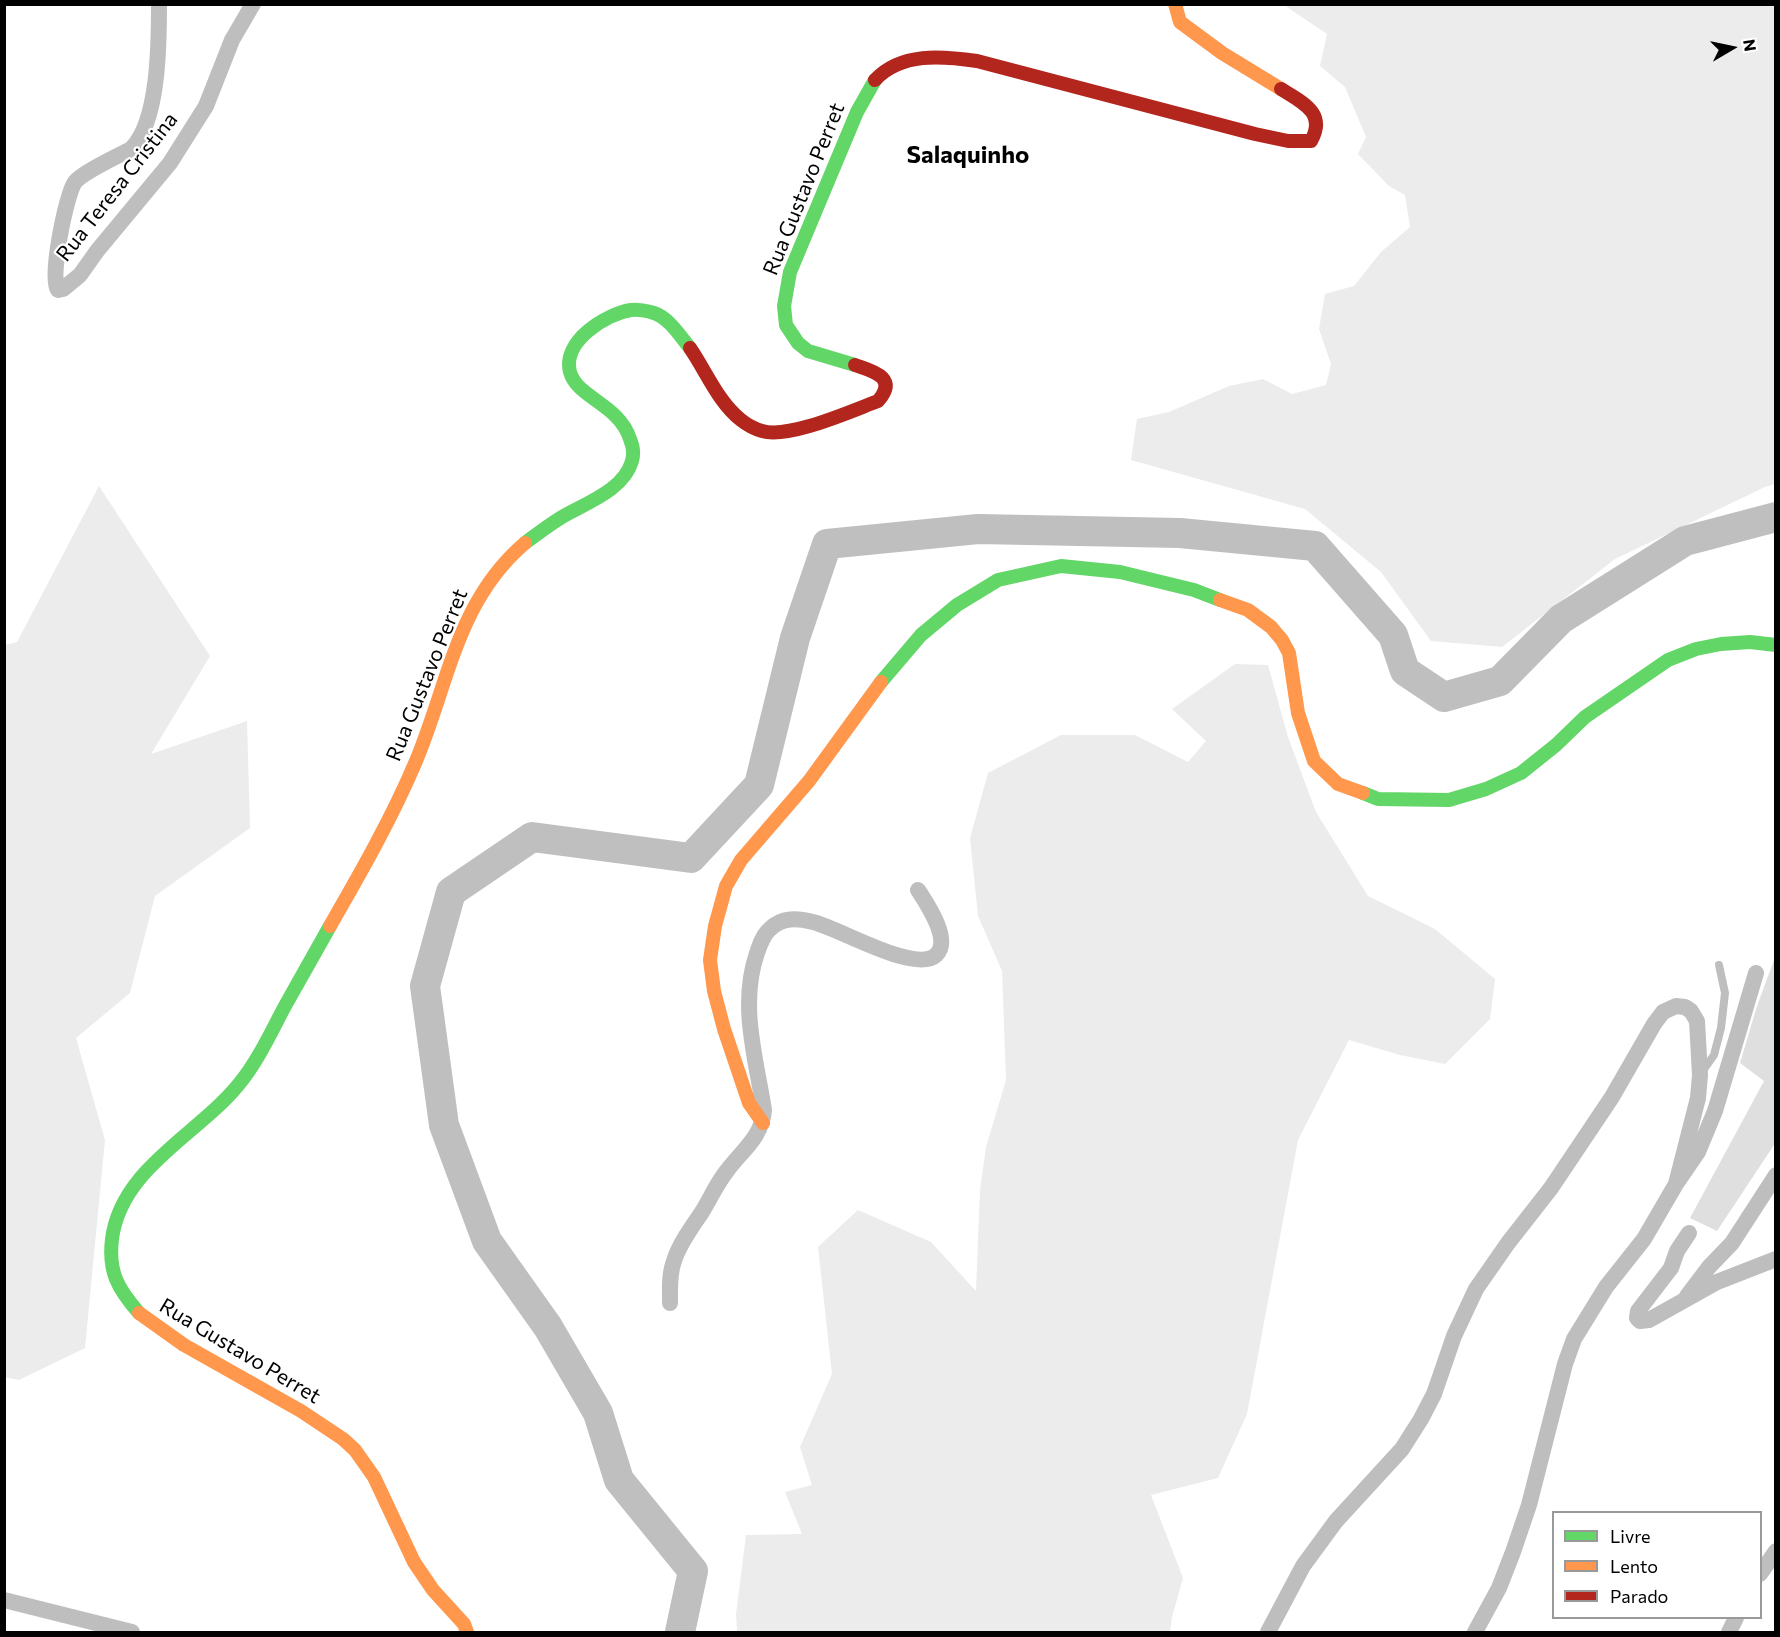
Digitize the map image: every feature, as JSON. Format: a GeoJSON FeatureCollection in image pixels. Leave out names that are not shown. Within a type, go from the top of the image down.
{"type":"FeatureCollection","features":[{"type":"Feature","properties":{"kind":"street","name":"Rua Teresa Cristina"},"geometry":{"type":"LineString","coordinates":[[159,4],[154,89],[145,132],[131,149],[82,176],[72,188],[57,255],[54,282],[58,290],[63,289],[80,275],[170,163],[206,106],[231,40],[253,4]]}},
{"type":"Feature","properties":{"kind":"street","name":"Rua Gustavo Perret"},"geometry":{"type":"LineString","coordinates":[[467,1632],[464,1624],[422,1576],[392,1518],[378,1482],[364,1460],[348,1443],[275,1395],[142,1317],[122,1294],[113,1275],[111,1249],[114,1224],[126,1199],[171,1147],[221,1106],[239,1084],[273,1031],[381,836],[413,770],[462,634],[474,606],[489,581],[523,543],[606,491],[628,470],[633,459],[633,447],[627,430],[614,411],[577,386],[569,369],[570,356],[579,338],[612,315],[634,310],[663,317],[681,336],[713,382],[725,404],[756,430],[775,433],[792,430],[878,401],[884,394],[883,377],[873,370],[808,351],[798,344],[790,335],[783,320],[783,299],[790,272],[863,102],[879,75],[910,60],[933,57],[957,59],[1009,69],[1230,128],[1293,142],[1311,141],[1317,133],[1318,125],[1317,117],[1310,108],[1222,52],[1180,22],[1175,4]]}},
{"type":"Feature","properties":{"kind":"street"},"geometry":{"type":"LineString","coordinates":[[763,1123],[749,1103],[714,991],[710,960],[715,926],[726,886],[741,860],[809,781],[878,685],[921,635],[957,605],[998,580],[1061,566],[1120,572],[1194,590],[1248,610],[1271,627],[1289,653],[1298,713],[1314,761],[1338,784],[1378,799],[1449,800],[1486,789],[1521,773],[1556,745],[1585,717],[1668,660],[1696,649],[1721,644],[1750,642],[1776,645]]}},
{"type":"Feature","properties":{"kind":"street"},"geometry":{"type":"LineString","coordinates":[[670,1303],[670,1280],[674,1261],[681,1246],[713,1190],[759,1132],[763,1123],[764,1110],[749,1026],[751,975],[761,941],[768,930],[783,920],[811,921],[894,954],[918,961],[929,959],[940,950],[943,941],[918,890]]}},
{"type":"Feature","properties":{"kind":"street"},"geometry":{"type":"LineString","coordinates":[[1475,1632],[1499,1588],[1519,1533],[1544,1450],[1565,1364],[1574,1339],[1606,1287],[1644,1239],[1676,1184],[1698,1152],[1715,1111],[1756,974]]}},
{"type":"Feature","properties":{"kind":"street"},"geometry":{"type":"LineString","coordinates":[[1268,1632],[1303,1566],[1336,1521],[1402,1449],[1421,1419],[1434,1394],[1454,1336],[1476,1289],[1551,1188],[1612,1097],[1654,1024],[1663,1012],[1676,1006],[1685,1007],[1691,1011],[1697,1021],[1700,1075],[1698,1098],[1676,1184]]}},
{"type":"Feature","properties":{"kind":"street"},"geometry":{"type":"LineString","coordinates":[[1685,1299],[1709,1267],[1732,1243],[1776,1175]]}},
{"type":"Feature","properties":{"kind":"street"},"geometry":{"type":"LineString","coordinates":[[1689,1233],[1677,1251],[1671,1268],[1638,1311],[1637,1318],[1642,1322],[1744,1270],[1776,1259]]}},
{"type":"Feature","properties":{"kind":"street"},"geometry":{"type":"LineString","coordinates":[[1762,1572],[1776,1551]]}},
{"type":"Feature","properties":{"kind":"street"},"geometry":{"type":"LineString","coordinates":[[4,1600],[132,1632]]}},
{"type":"Feature","properties":{"kind":"lane"},"geometry":{"type":"LineString","coordinates":[[1700,1075],[1714,1056],[1721,1029],[1725,993],[1719,965]]}},
{"type":"Feature","properties":{"kind":"shaded area"},"geometry":{"type":"Polygon","coordinates":[[[1284,5],[1775,5],[1775,484],[1615,559],[1502,647],[1431,641],[1381,572],[1305,509],[1131,460],[1137,419],[1169,412],[1229,386],[1263,379],[1292,394],[1326,385],[1331,364],[1319,329],[1325,294],[1354,286],[1381,252],[1410,227],[1405,195],[1389,186],[1358,154],[1366,137],[1345,87],[1320,66],[1327,34],[1284,5]]]}},
{"type":"Feature","properties":{"kind":"shaded area"},"geometry":{"type":"Polygon","coordinates":[[[99,486],[210,656],[151,754],[247,721],[250,828],[155,896],[130,993],[76,1038],[105,1140],[85,1348],[19,1380],[4,1377],[5,645],[17,642],[99,486]]]}},
{"type":"Feature","properties":{"kind":"shaded area"},"geometry":{"type":"Polygon","coordinates":[[[1235,664],[1268,665],[1288,737],[1316,812],[1368,896],[1435,929],[1495,979],[1490,1019],[1445,1064],[1400,1055],[1349,1040],[1298,1140],[1247,1414],[1218,1478],[1151,1495],[1183,1578],[1170,1632],[737,1632],[736,1614],[746,1535],[802,1534],[785,1492],[812,1485],[800,1447],[832,1374],[818,1247],[858,1210],[931,1242],[976,1291],[980,1190],[986,1147],[1006,1080],[1002,971],[978,916],[970,838],[988,773],[1061,735],[1135,735],[1188,762],[1206,741],[1172,709],[1235,664]]]}},
{"type":"Feature","properties":{"kind":"building"},"geometry":{"type":"Polygon","coordinates":[[[1774,960],[1776,1142],[1717,1231],[1690,1218],[1764,1081],[1740,1063],[1774,960]]]}},
{"type":"Feature","properties":{"kind":"waterway"},"geometry":{"type":"LineString","coordinates":[[680,1632],[693,1571],[619,1480],[598,1413],[548,1327],[487,1241],[444,1125],[425,986],[451,892],[532,837],[691,858],[759,785],[795,638],[827,544],[978,529],[1180,533],[1315,546],[1393,635],[1405,671],[1444,697],[1500,681],[1561,619],[1685,541],[1776,517]]}},
{"type":"Feature","properties":{"kind":"traffic: fast"},"geometry":{"type":"LineString","coordinates":[[855,365],[808,351],[798,343],[786,325],[784,306],[790,272],[857,112],[875,80]]}},
{"type":"Feature","properties":{"kind":"traffic: fast"},"geometry":{"type":"LineString","coordinates":[[525,543],[562,517],[613,488],[628,471],[632,461],[632,447],[625,427],[608,409],[581,389],[570,372],[569,361],[579,340],[588,331],[610,317],[631,310],[639,310],[654,313],[665,319],[690,348]]}},
{"type":"Feature","properties":{"kind":"traffic: fast"},"geometry":{"type":"LineString","coordinates":[[881,682],[921,635],[957,605],[998,580],[1061,566],[1120,572],[1194,590],[1220,600]]}},
{"type":"Feature","properties":{"kind":"traffic: fast"},"geometry":{"type":"LineString","coordinates":[[1363,793],[1378,799],[1449,800],[1486,789],[1521,773],[1556,745],[1585,717],[1668,660],[1696,649],[1721,644],[1750,642],[1776,645]]}},
{"type":"Feature","properties":{"kind":"traffic: fast"},"geometry":{"type":"LineString","coordinates":[[139,1313],[120,1288],[113,1271],[112,1239],[118,1214],[130,1192],[145,1172],[222,1102],[246,1075],[330,926]]}},
{"type":"Feature","properties":{"kind":"traffic: slow"},"geometry":{"type":"LineString","coordinates":[[1175,4],[1180,22],[1222,53],[1281,89]]}},
{"type":"Feature","properties":{"kind":"traffic: slow"},"geometry":{"type":"LineString","coordinates":[[330,926],[376,845],[407,782],[469,617],[484,590],[502,566],[525,543]]}},
{"type":"Feature","properties":{"kind":"traffic: slow"},"geometry":{"type":"LineString","coordinates":[[1220,600],[1248,610],[1271,627],[1282,640],[1289,653],[1298,713],[1314,761],[1338,784],[1363,793]]}},
{"type":"Feature","properties":{"kind":"traffic: slow"},"geometry":{"type":"LineString","coordinates":[[763,1123],[749,1103],[714,991],[710,960],[715,926],[726,886],[741,860],[809,781],[881,682]]}},
{"type":"Feature","properties":{"kind":"traffic: slow"},"geometry":{"type":"LineString","coordinates":[[139,1313],[184,1345],[301,1411],[343,1439],[355,1450],[374,1477],[414,1562],[433,1590],[464,1624],[467,1632]]}},
{"type":"Feature","properties":{"kind":"traffic: jam"},"geometry":{"type":"LineString","coordinates":[[875,80],[885,71],[909,60],[936,57],[977,61],[1255,134],[1288,141],[1311,141],[1316,123],[1310,109],[1281,89]]}},
{"type":"Feature","properties":{"kind":"traffic: jam"},"geometry":{"type":"LineString","coordinates":[[690,348],[733,413],[743,422],[762,431],[788,431],[803,428],[878,401],[886,386],[881,376],[855,365]]}},
{"type":"Feature","properties":{"kind":"district","name":"Salaquinho"},"geometry":{"type":"Point","coordinates":[968,155]}}]}
